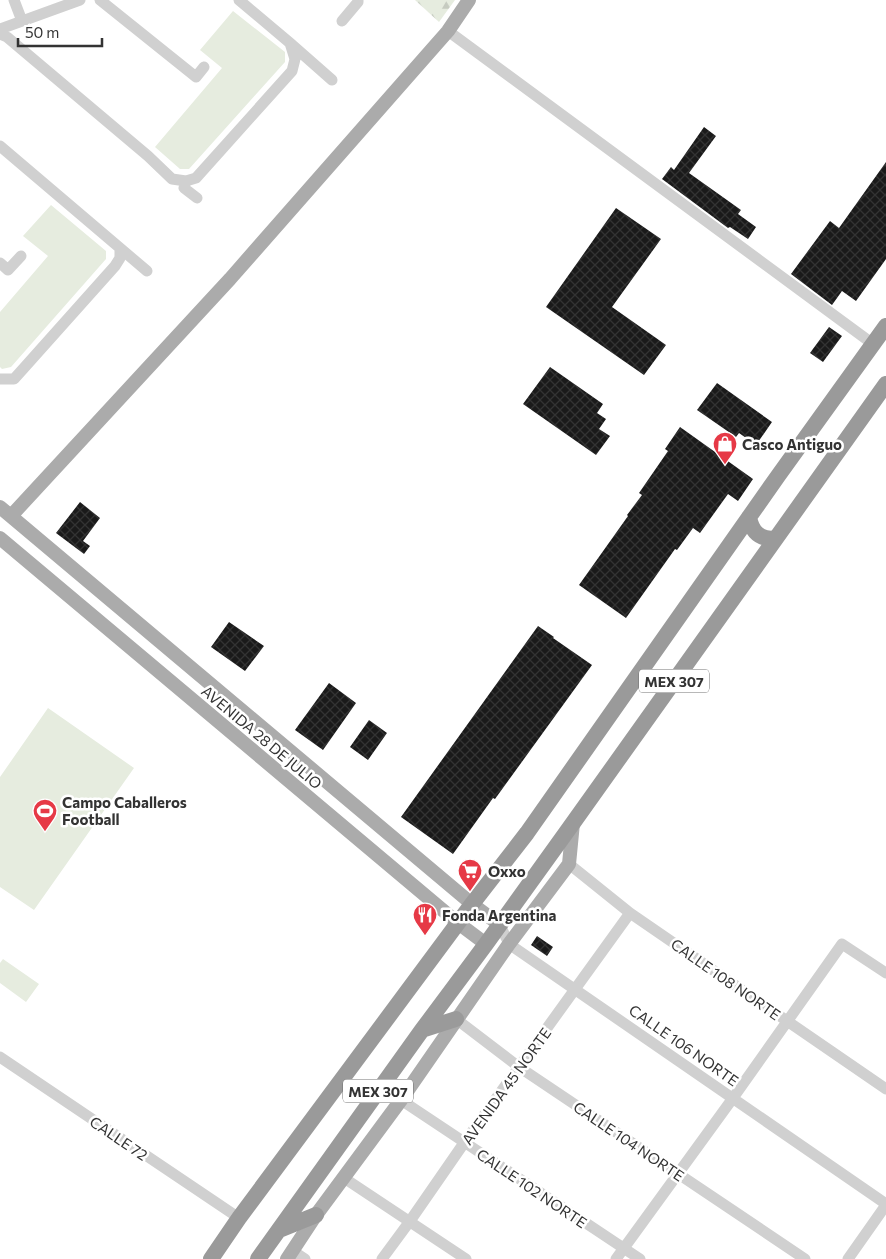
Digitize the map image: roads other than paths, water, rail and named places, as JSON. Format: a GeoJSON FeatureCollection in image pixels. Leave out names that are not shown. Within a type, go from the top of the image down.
{"type":"FeatureCollection","features":[{"type":"Feature","properties":{"kind":"highway","name":"MEX 307"},"geometry":{"type":"LineString","coordinates":[[211,1259],[239,1218],[472,904],[527,833],[886,326]]}},
{"type":"Feature","properties":{"kind":"highway","name":"MEX 307"},"geometry":{"type":"LineString","coordinates":[[258,1259],[422,1030],[500,925],[886,384]]}},
{"type":"Feature","properties":{"kind":"highway"},"geometry":{"type":"LineString","coordinates":[[749,517],[750,525],[754,532],[768,539],[775,539]]}},
{"type":"Feature","properties":{"kind":"highway"},"geometry":{"type":"LineString","coordinates":[[422,1030],[456,1019]]}},
{"type":"Feature","properties":{"kind":"highway"},"geometry":{"type":"LineString","coordinates":[[279,1230],[316,1215]]}},
{"type":"Feature","properties":{"kind":"main road"},"geometry":{"type":"LineString","coordinates":[[5,511],[230,279],[448,31],[469,0]]}},
{"type":"Feature","properties":{"kind":"main road","name":"AVENIDA 28 DE JULIO"},"geometry":{"type":"LineString","coordinates":[[5,511],[472,904]]}},
{"type":"Feature","properties":{"kind":"main road","name":"AVENIDA 28 DE JULIO"},"geometry":{"type":"LineString","coordinates":[[0,538],[458,923],[486,944]]}},
{"type":"Feature","properties":{"kind":"main road"},"geometry":{"type":"LineString","coordinates":[[97,619],[102,619],[109,615],[113,606],[112,601]]}},
{"type":"Feature","properties":{"kind":"main road"},"geometry":{"type":"LineString","coordinates":[[290,1255],[316,1215],[401,1100],[509,944],[570,864],[573,823]]}},
{"type":"Feature","properties":{"kind":"main road"},"geometry":{"type":"LineString","coordinates":[[472,904],[500,925]]}},
{"type":"Feature","properties":{"kind":"street"},"geometry":{"type":"LineString","coordinates":[[14,0],[22,21]]}},
{"type":"Feature","properties":{"kind":"street"},"geometry":{"type":"LineString","coordinates":[[0,29],[80,0]]}},
{"type":"Feature","properties":{"kind":"street"},"geometry":{"type":"LineString","coordinates":[[100,0],[196,77],[204,67]]}},
{"type":"Feature","properties":{"kind":"street"},"geometry":{"type":"LineString","coordinates":[[239,0],[332,80]]}},
{"type":"Feature","properties":{"kind":"street"},"geometry":{"type":"LineString","coordinates":[[342,21],[358,0]]}},
{"type":"Feature","properties":{"kind":"street"},"geometry":{"type":"LineString","coordinates":[[448,31],[873,344]]}},
{"type":"Feature","properties":{"kind":"street"},"geometry":{"type":"LineString","coordinates":[[0,34],[7,37],[148,156],[172,179],[186,181],[196,178],[292,71],[295,58],[290,43]]}},
{"type":"Feature","properties":{"kind":"street"},"geometry":{"type":"LineString","coordinates":[[0,146],[148,271]]}},
{"type":"Feature","properties":{"kind":"street"},"geometry":{"type":"LineString","coordinates":[[186,181],[184,188],[198,198]]}},
{"type":"Feature","properties":{"kind":"street"},"geometry":{"type":"LineString","coordinates":[[0,379],[14,379],[115,266],[120,258],[120,249]]}},
{"type":"Feature","properties":{"kind":"street"},"geometry":{"type":"LineString","coordinates":[[0,263],[8,270],[21,256]]}},
{"type":"Feature","properties":{"kind":"street","name":"CALLE 108 NORTE"},"geometry":{"type":"LineString","coordinates":[[570,864],[630,913],[886,1089]]}},
{"type":"Feature","properties":{"kind":"street","name":"AVENIDA 45 NORTE"},"geometry":{"type":"LineString","coordinates":[[382,1259],[630,913]]}},
{"type":"Feature","properties":{"kind":"street"},"geometry":{"type":"LineString","coordinates":[[486,944],[509,944],[500,925]]}},
{"type":"Feature","properties":{"kind":"street","name":"CALLE 106 NORTE"},"geometry":{"type":"LineString","coordinates":[[509,944],[886,1205]]}},
{"type":"Feature","properties":{"kind":"street"},"geometry":{"type":"LineString","coordinates":[[616,1259],[842,944],[886,973]]}},
{"type":"Feature","properties":{"kind":"street","name":"CALLE 104 NORTE"},"geometry":{"type":"LineString","coordinates":[[456,1019],[519,1067],[805,1259]]}},
{"type":"Feature","properties":{"kind":"street","name":"CALLE 72"},"geometry":{"type":"LineString","coordinates":[[0,1057],[239,1218]]}},
{"type":"Feature","properties":{"kind":"street","name":"CALLE 102 NORTE"},"geometry":{"type":"LineString","coordinates":[[401,1100],[640,1259]]}},
{"type":"Feature","properties":{"kind":"street"},"geometry":{"type":"LineString","coordinates":[[344,1178],[466,1259]]}},
{"type":"Feature","properties":{"kind":"street"},"geometry":{"type":"LineString","coordinates":[[848,1259],[886,1205]]}},
{"type":"Feature","properties":{"kind":"street"},"geometry":{"type":"LineString","coordinates":[[290,1255],[305,1259]]}},
{"type":"Feature","properties":{"kind":"place","name":"Casco Antiguo"},"geometry":{"type":"Point","coordinates":[725,465]}},
{"type":"Feature","properties":{"kind":"place","name":"Campo Caballeros Football"},"geometry":{"type":"Point","coordinates":[45,832]}},
{"type":"Feature","properties":{"kind":"place","name":"Oxxo"},"geometry":{"type":"Point","coordinates":[470,892]}},
{"type":"Feature","properties":{"kind":"place","name":"Fonda Argentina"},"geometry":{"type":"Point","coordinates":[425,936]}}]}
